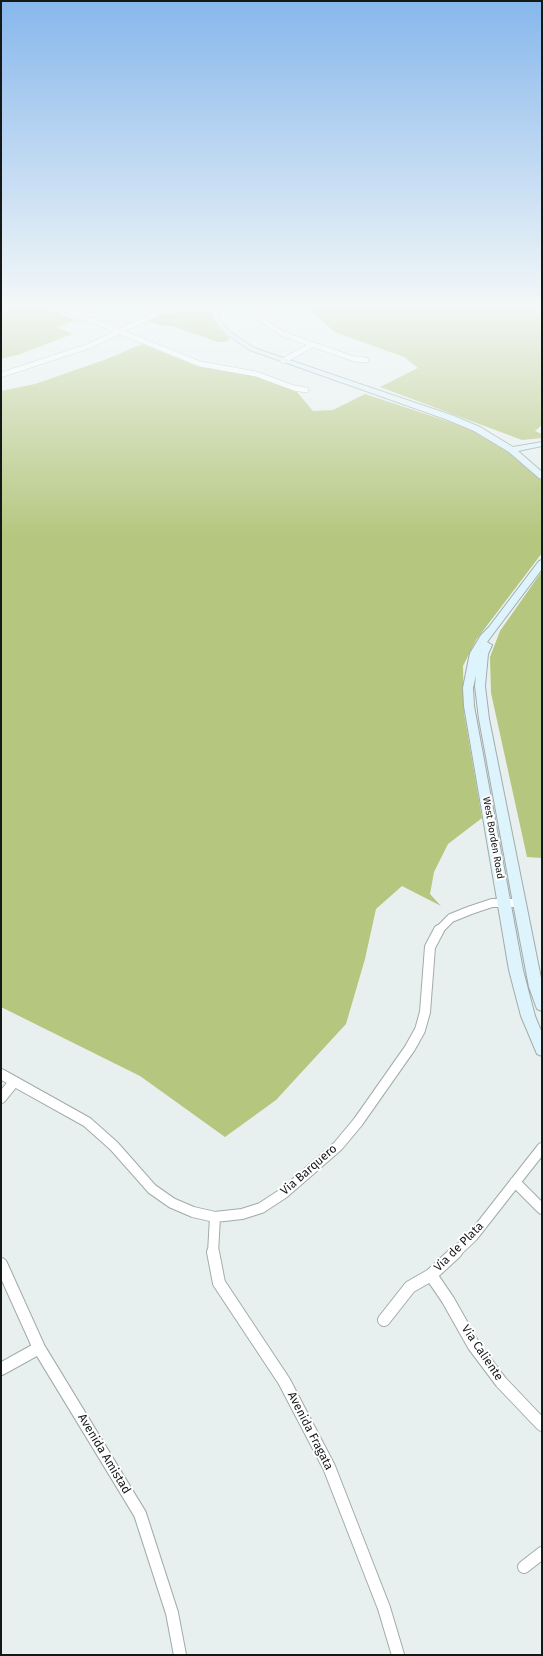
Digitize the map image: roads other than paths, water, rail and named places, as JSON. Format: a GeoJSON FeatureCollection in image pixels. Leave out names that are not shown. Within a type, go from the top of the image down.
{"type":"FeatureCollection","features":[{"type":"Feature","properties":{"kind":"main road"},"geometry":{"type":"LineString","coordinates":[[356,383],[473,422],[516,449],[542,472]]}},
{"type":"Feature","properties":{"kind":"main road"},"geometry":{"type":"LineString","coordinates":[[516,449],[542,444]]}},
{"type":"Feature","properties":{"kind":"main road"},"geometry":{"type":"LineString","coordinates":[[516,449],[542,476]]}},
{"type":"Feature","properties":{"kind":"main road","name":"West Borden Road"},"geometry":{"type":"LineString","coordinates":[[542,563],[493,629],[485,637],[476,653],[468,688],[469,706],[516,970],[528,1016],[542,1050]]}},
{"type":"Feature","properties":{"kind":"main road","name":"West Borden Road"},"geometry":{"type":"LineString","coordinates":[[493,629],[483,654],[480,686],[484,719],[536,987],[542,1005]]}},
{"type":"Feature","properties":{"kind":"street"},"geometry":{"type":"LineString","coordinates":[[281,383],[294,388],[306,390]]}},
{"type":"Feature","properties":{"kind":"street","name":"Via Barquero"},"geometry":{"type":"LineString","coordinates":[[1,1074],[87,1122],[114,1146],[152,1189],[172,1203],[193,1212],[215,1217],[242,1214],[261,1208],[284,1193],[338,1146],[358,1122],[410,1048],[420,1030],[425,1012],[430,947],[437,932],[451,918],[471,910],[504,902],[519,903]]}},
{"type":"Feature","properties":{"kind":"street"},"geometry":{"type":"LineString","coordinates":[[1,1098],[14,1082]]}},
{"type":"Feature","properties":{"kind":"street","name":"Via de Plata"},"geometry":{"type":"LineString","coordinates":[[384,1320],[410,1287],[431,1275],[473,1236],[542,1148]]}},
{"type":"Feature","properties":{"kind":"street"},"geometry":{"type":"LineString","coordinates":[[515,1182],[542,1209]]}},
{"type":"Feature","properties":{"kind":"street","name":"Avenida Fragata"},"geometry":{"type":"LineString","coordinates":[[215,1217],[212,1249],[219,1283],[284,1381],[329,1467],[384,1608],[398,1655]]}},
{"type":"Feature","properties":{"kind":"street","name":"Avenida Amistad"},"geometry":{"type":"LineString","coordinates":[[1,1264],[39,1348],[140,1514],[172,1612],[180,1655]]}},
{"type":"Feature","properties":{"kind":"street","name":"Via Caliente"},"geometry":{"type":"LineString","coordinates":[[431,1275],[448,1300],[474,1346],[501,1382],[542,1425]]}},
{"type":"Feature","properties":{"kind":"street"},"geometry":{"type":"LineString","coordinates":[[1,1369],[39,1348]]}},
{"type":"Feature","properties":{"kind":"street"},"geometry":{"type":"LineString","coordinates":[[524,1567],[542,1553]]}}]}
